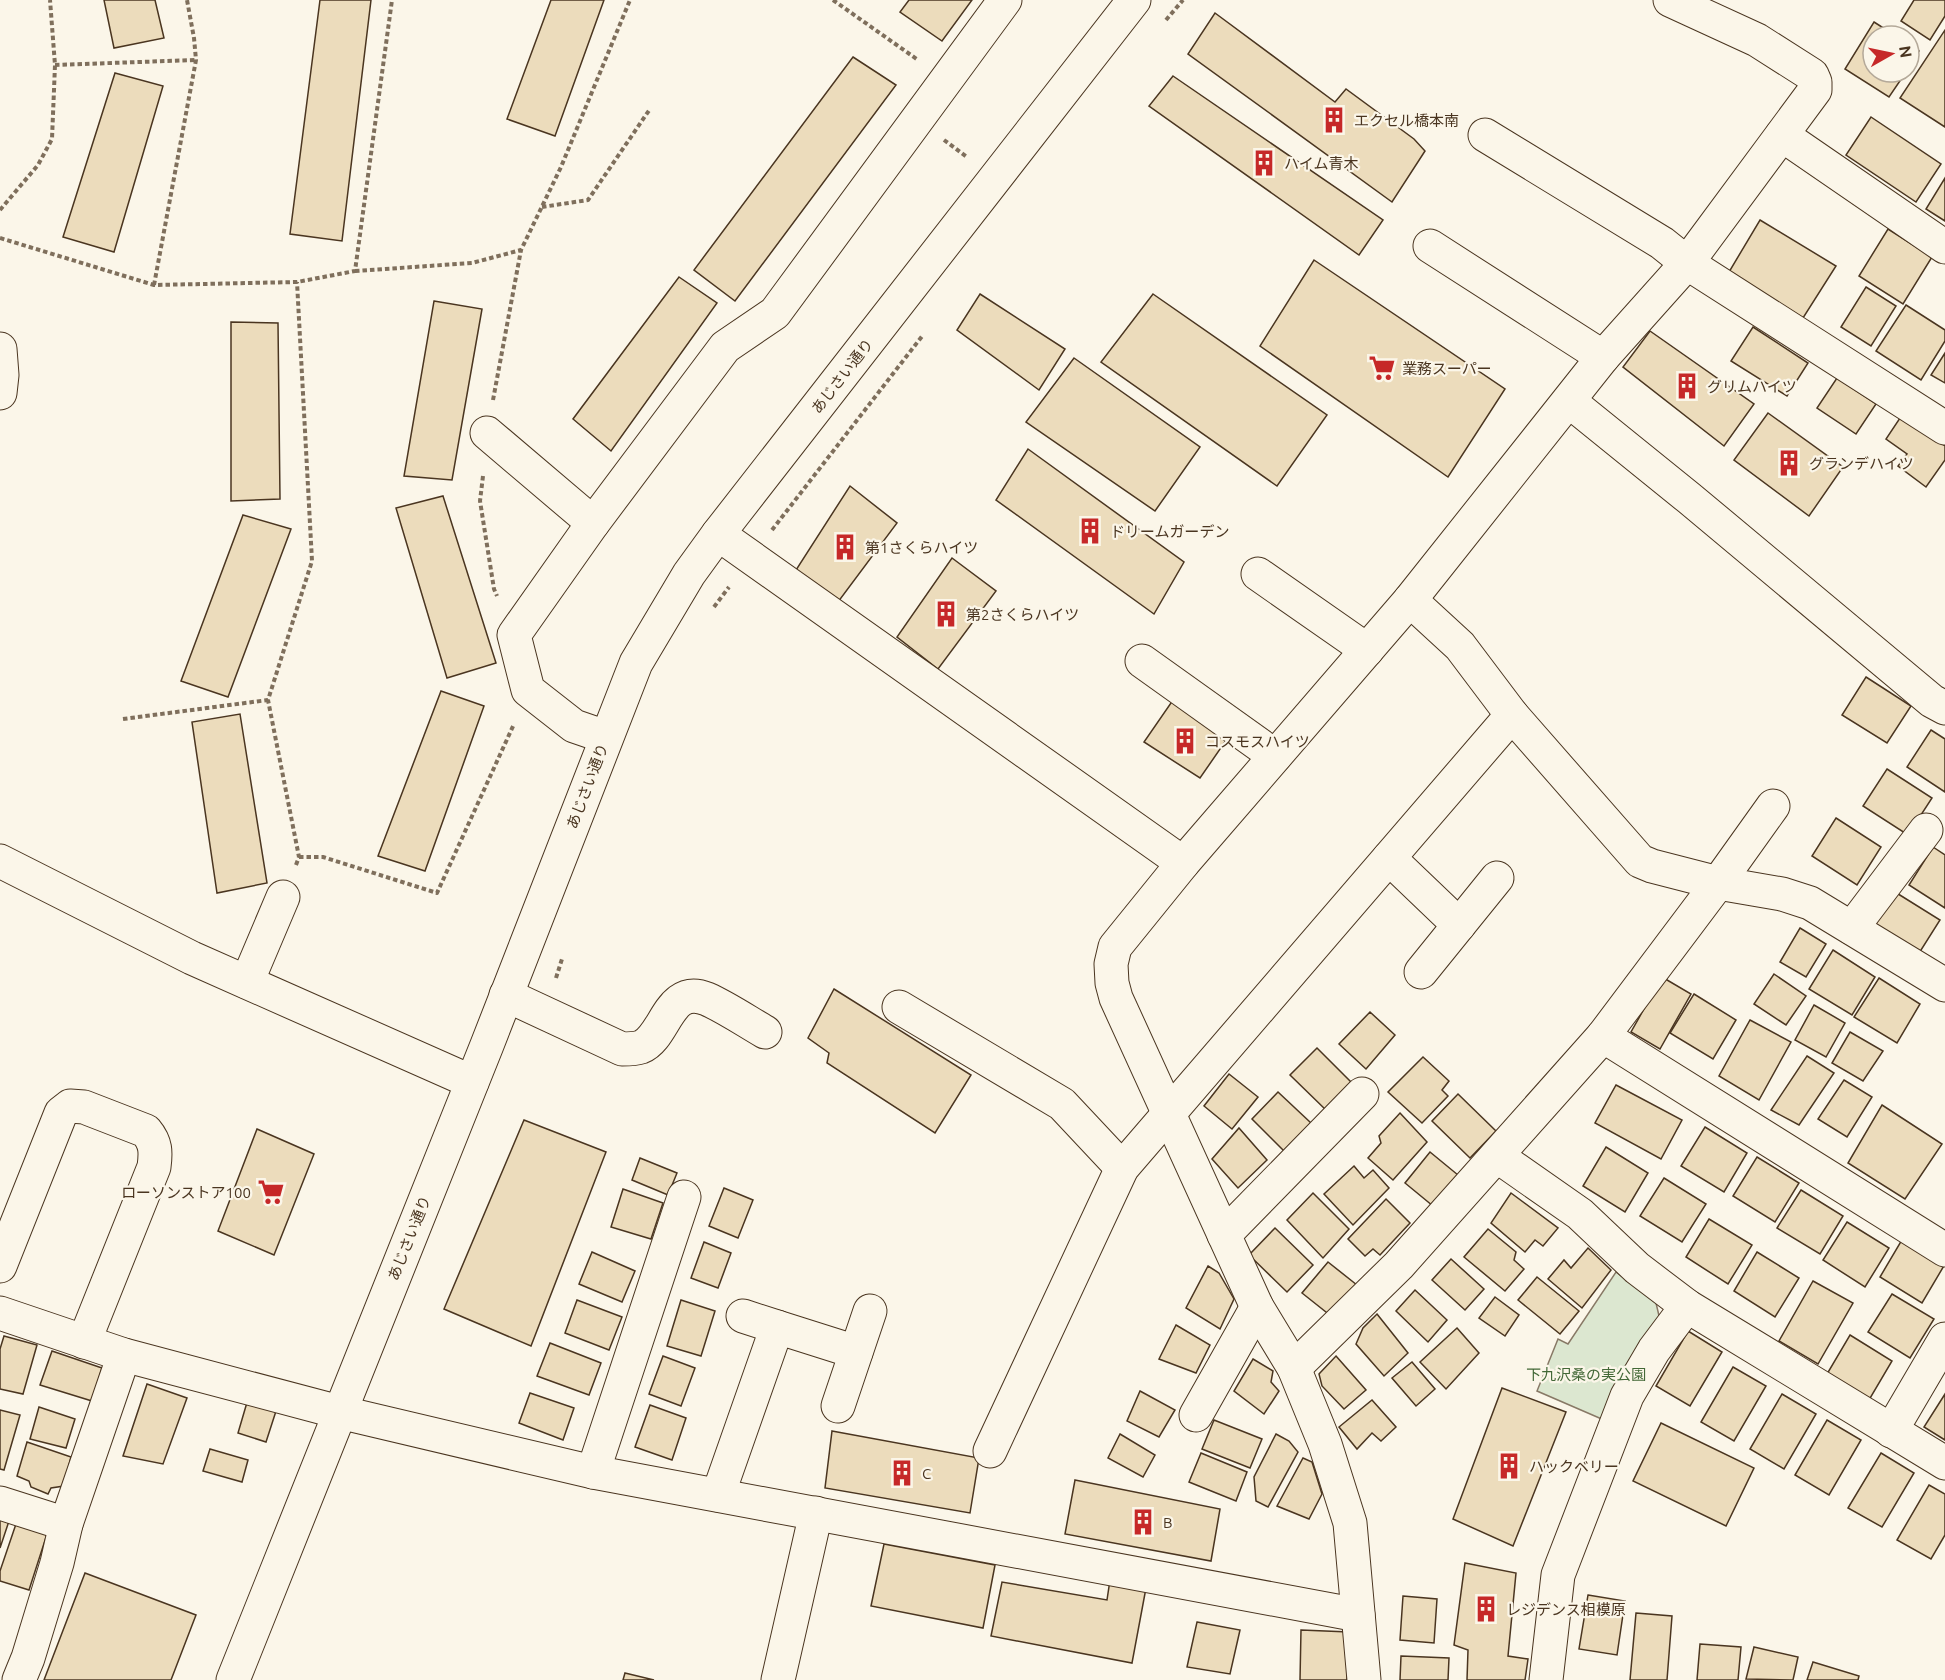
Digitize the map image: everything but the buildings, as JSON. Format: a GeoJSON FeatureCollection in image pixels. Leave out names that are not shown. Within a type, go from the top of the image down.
{"type":"FeatureCollection","features":[{"type":"Feature","properties":{"kind":"street"},"geometry":{"type":"LineString","coordinates":[[606,737],[574,726],[528,690],[514,635],[593,523],[725,347],[775,313],[1005,0]]}},
{"type":"Feature","properties":{"kind":"street","name":"あじさい通り"},"geometry":{"type":"LineString","coordinates":[[233,1680],[472,1082],[636,663],[688,573],[1134,0]]}},
{"type":"Feature","properties":{"kind":"street"},"geometry":{"type":"LineString","coordinates":[[1364,1680],[1348,1514],[1325,1444],[1294,1368],[1257,1307],[1116,998],[1111,964],[1115,947],[1183,863],[1410,600],[1603,357],[1687,262],[1815,90],[1812,75],[1757,40],[1670,0]]}},
{"type":"Feature","properties":{"kind":"street"},"geometry":{"type":"LineString","coordinates":[[1485,135],[1662,243],[1687,262],[1945,428]]}},
{"type":"Feature","properties":{"kind":"street"},"geometry":{"type":"LineString","coordinates":[[1782,135],[1945,247]]}},
{"type":"Feature","properties":{"kind":"street"},"geometry":{"type":"LineString","coordinates":[[1430,246],[1603,357]]}},
{"type":"Feature","properties":{"kind":"street"},"geometry":{"type":"LineString","coordinates":[[0,349],[2,375],[0,393]]}},
{"type":"Feature","properties":{"kind":"street"},"geometry":{"type":"LineString","coordinates":[[1569,402],[1689,498],[1932,701],[1945,708]]}},
{"type":"Feature","properties":{"kind":"street"},"geometry":{"type":"LineString","coordinates":[[488,433],[593,523]]}},
{"type":"Feature","properties":{"kind":"street"},"geometry":{"type":"LineString","coordinates":[[718,534],[1183,863]]}},
{"type":"Feature","properties":{"kind":"street"},"geometry":{"type":"LineString","coordinates":[[1258,574],[1367,650]]}},
{"type":"Feature","properties":{"kind":"street"},"geometry":{"type":"LineString","coordinates":[[1410,600],[1460,646],[1512,715],[1640,861],[1718,883],[1782,894],[1810,903],[1945,985]]}},
{"type":"Feature","properties":{"kind":"street"},"geometry":{"type":"LineString","coordinates":[[1142,661],[1275,756]]}},
{"type":"Feature","properties":{"kind":"street"},"geometry":{"type":"LineString","coordinates":[[990,1451],[1122,1168],[1512,715]]}},
{"type":"Feature","properties":{"kind":"street"},"geometry":{"type":"LineString","coordinates":[[1294,1368],[1399,1265],[1603,1036],[1773,806]]}},
{"type":"Feature","properties":{"kind":"street"},"geometry":{"type":"LineString","coordinates":[[1852,928],[1926,830]]}},
{"type":"Feature","properties":{"kind":"street"},"geometry":{"type":"LineString","coordinates":[[1389,858],[1459,925]]}},
{"type":"Feature","properties":{"kind":"street"},"geometry":{"type":"LineString","coordinates":[[0,861],[192,958],[472,1082]]}},
{"type":"Feature","properties":{"kind":"street"},"geometry":{"type":"LineString","coordinates":[[1421,972],[1497,878]]}},
{"type":"Feature","properties":{"kind":"street"},"geometry":{"type":"LineString","coordinates":[[247,982],[283,897]]}},
{"type":"Feature","properties":{"kind":"street"},"geometry":{"type":"LineString","coordinates":[[506,995],[622,1049],[642,1047],[650,1041],[673,1006],[681,1000],[693,997],[706,999],[765,1032]]}},
{"type":"Feature","properties":{"kind":"street"},"geometry":{"type":"LineString","coordinates":[[898,1007],[1062,1104],[1122,1168]]}},
{"type":"Feature","properties":{"kind":"street"},"geometry":{"type":"LineString","coordinates":[[1603,1036],[1945,1250]]}},
{"type":"Feature","properties":{"kind":"street"},"geometry":{"type":"LineString","coordinates":[[1224,1235],[1362,1094]]}},
{"type":"Feature","properties":{"kind":"street"},"geometry":{"type":"LineString","coordinates":[[0,1266],[61,1113],[70,1106],[84,1107],[146,1131],[156,1151],[154,1167],[84,1342]]}},
{"type":"Feature","properties":{"kind":"street"},"geometry":{"type":"LineString","coordinates":[[1497,1156],[1580,1214],[1637,1268],[1686,1306],[1945,1463]]}},
{"type":"Feature","properties":{"kind":"street"},"geometry":{"type":"LineString","coordinates":[[593,1472],[684,1197]]}},
{"type":"Feature","properties":{"kind":"street"},"geometry":{"type":"LineString","coordinates":[[1546,1680],[1558,1575],[1562,1564],[1627,1396],[1654,1350],[1686,1306]]}},
{"type":"Feature","properties":{"kind":"street"},"geometry":{"type":"LineString","coordinates":[[1196,1415],[1257,1307]]}},
{"type":"Feature","properties":{"kind":"street"},"geometry":{"type":"LineString","coordinates":[[838,1406],[870,1311]]}},
{"type":"Feature","properties":{"kind":"street"},"geometry":{"type":"LineString","coordinates":[[0,1313],[124,1355],[339,1412],[593,1472],[1358,1615]]}},
{"type":"Feature","properties":{"kind":"street"},"geometry":{"type":"LineString","coordinates":[[743,1316],[856,1352]]}},
{"type":"Feature","properties":{"kind":"street"},"geometry":{"type":"LineString","coordinates":[[718,1495],[777,1326]]}},
{"type":"Feature","properties":{"kind":"street"},"geometry":{"type":"LineString","coordinates":[[1891,1431],[1945,1339]]}},
{"type":"Feature","properties":{"kind":"street"},"geometry":{"type":"LineString","coordinates":[[19,1680],[57,1563],[66,1524],[124,1355]]}},
{"type":"Feature","properties":{"kind":"street"},"geometry":{"type":"LineString","coordinates":[[0,1503],[66,1524]]}},
{"type":"Feature","properties":{"kind":"street"},"geometry":{"type":"LineString","coordinates":[[778,1680],[816,1513]]}},
{"type":"Feature","properties":{"kind":"path"},"geometry":{"type":"LineString","coordinates":[[0,210],[38,165],[52,139],[55,65],[50,0]]}},
{"type":"Feature","properties":{"kind":"path"},"geometry":{"type":"LineString","coordinates":[[154,285],[196,60],[187,0]]}},
{"type":"Feature","properties":{"kind":"path"},"geometry":{"type":"LineString","coordinates":[[355,271],[392,0]]}},
{"type":"Feature","properties":{"kind":"path"},"geometry":{"type":"LineString","coordinates":[[0,238],[154,285],[297,282],[355,271],[472,263],[521,250],[561,167],[630,0]]}},
{"type":"Feature","properties":{"kind":"path"},"geometry":{"type":"LineString","coordinates":[[833,0],[946,81]]}},
{"type":"Feature","properties":{"kind":"path"},"geometry":{"type":"LineString","coordinates":[[1161,27],[1183,0]]}},
{"type":"Feature","properties":{"kind":"path"},"geometry":{"type":"LineString","coordinates":[[55,65],[196,60]]}},
{"type":"Feature","properties":{"kind":"path"},"geometry":{"type":"LineString","coordinates":[[542,207],[588,200],[650,109]]}},
{"type":"Feature","properties":{"kind":"path"},"geometry":{"type":"LineString","coordinates":[[283,897],[299,857],[268,700],[312,561],[297,282]]}},
{"type":"Feature","properties":{"kind":"path"},"geometry":{"type":"LineString","coordinates":[[711,612],[926,330]]}},
{"type":"Feature","properties":{"kind":"path"},"geometry":{"type":"LineString","coordinates":[[299,857],[322,857],[437,893],[528,690]]}},
{"type":"Feature","properties":{"kind":"path"},"geometry":{"type":"LineString","coordinates":[[123,719],[268,700]]}},
{"type":"Feature","properties":{"kind":"path"},"geometry":{"type":"LineString","coordinates":[[544,1013],[566,949]]}},
{"type":"Feature","properties":{"kind":"green space","name":"下九沢桑の実公園"},"geometry":{"type":"Polygon","coordinates":[[[1616,1272],[1656,1303],[1660,1320],[1604,1420],[1537,1391],[1558,1339],[1568,1344],[1616,1272]]]}},
{"type":"Feature","properties":{"kind":"place","name":"エクセル橋本南"},"geometry":{"type":"Point","coordinates":[1334,120]}},
{"type":"Feature","properties":{"kind":"place","name":"ハイム青木"},"geometry":{"type":"Point","coordinates":[1264,163]}},
{"type":"Feature","properties":{"kind":"place","name":"業務スーパー"},"geometry":{"type":"Point","coordinates":[1382,368]}},
{"type":"Feature","properties":{"kind":"place","name":"グリムハイツ"},"geometry":{"type":"Point","coordinates":[1687,386]}},
{"type":"Feature","properties":{"kind":"place","name":"グランデハイツ"},"geometry":{"type":"Point","coordinates":[1789,463]}},
{"type":"Feature","properties":{"kind":"place","name":"ドリームガーデン"},"geometry":{"type":"Point","coordinates":[1090,531]}},
{"type":"Feature","properties":{"kind":"place","name":"第1さくらハイツ"},"geometry":{"type":"Point","coordinates":[845,547]}},
{"type":"Feature","properties":{"kind":"place","name":"第2さくらハイツ"},"geometry":{"type":"Point","coordinates":[946,614]}},
{"type":"Feature","properties":{"kind":"place","name":"コスモスハイツ"},"geometry":{"type":"Point","coordinates":[1185,741]}},
{"type":"Feature","properties":{"kind":"place","name":"ローソンストア100"},"geometry":{"type":"Point","coordinates":[271,1192]}},
{"type":"Feature","properties":{"kind":"place","name":"ハックベリー"},"geometry":{"type":"Point","coordinates":[1509,1466]}},
{"type":"Feature","properties":{"kind":"place","name":"C"},"geometry":{"type":"Point","coordinates":[902,1473]}},
{"type":"Feature","properties":{"kind":"place","name":"B"},"geometry":{"type":"Point","coordinates":[1143,1522]}},
{"type":"Feature","properties":{"kind":"place","name":"レジデンス相模原"},"geometry":{"type":"Point","coordinates":[1486,1609]}}]}
